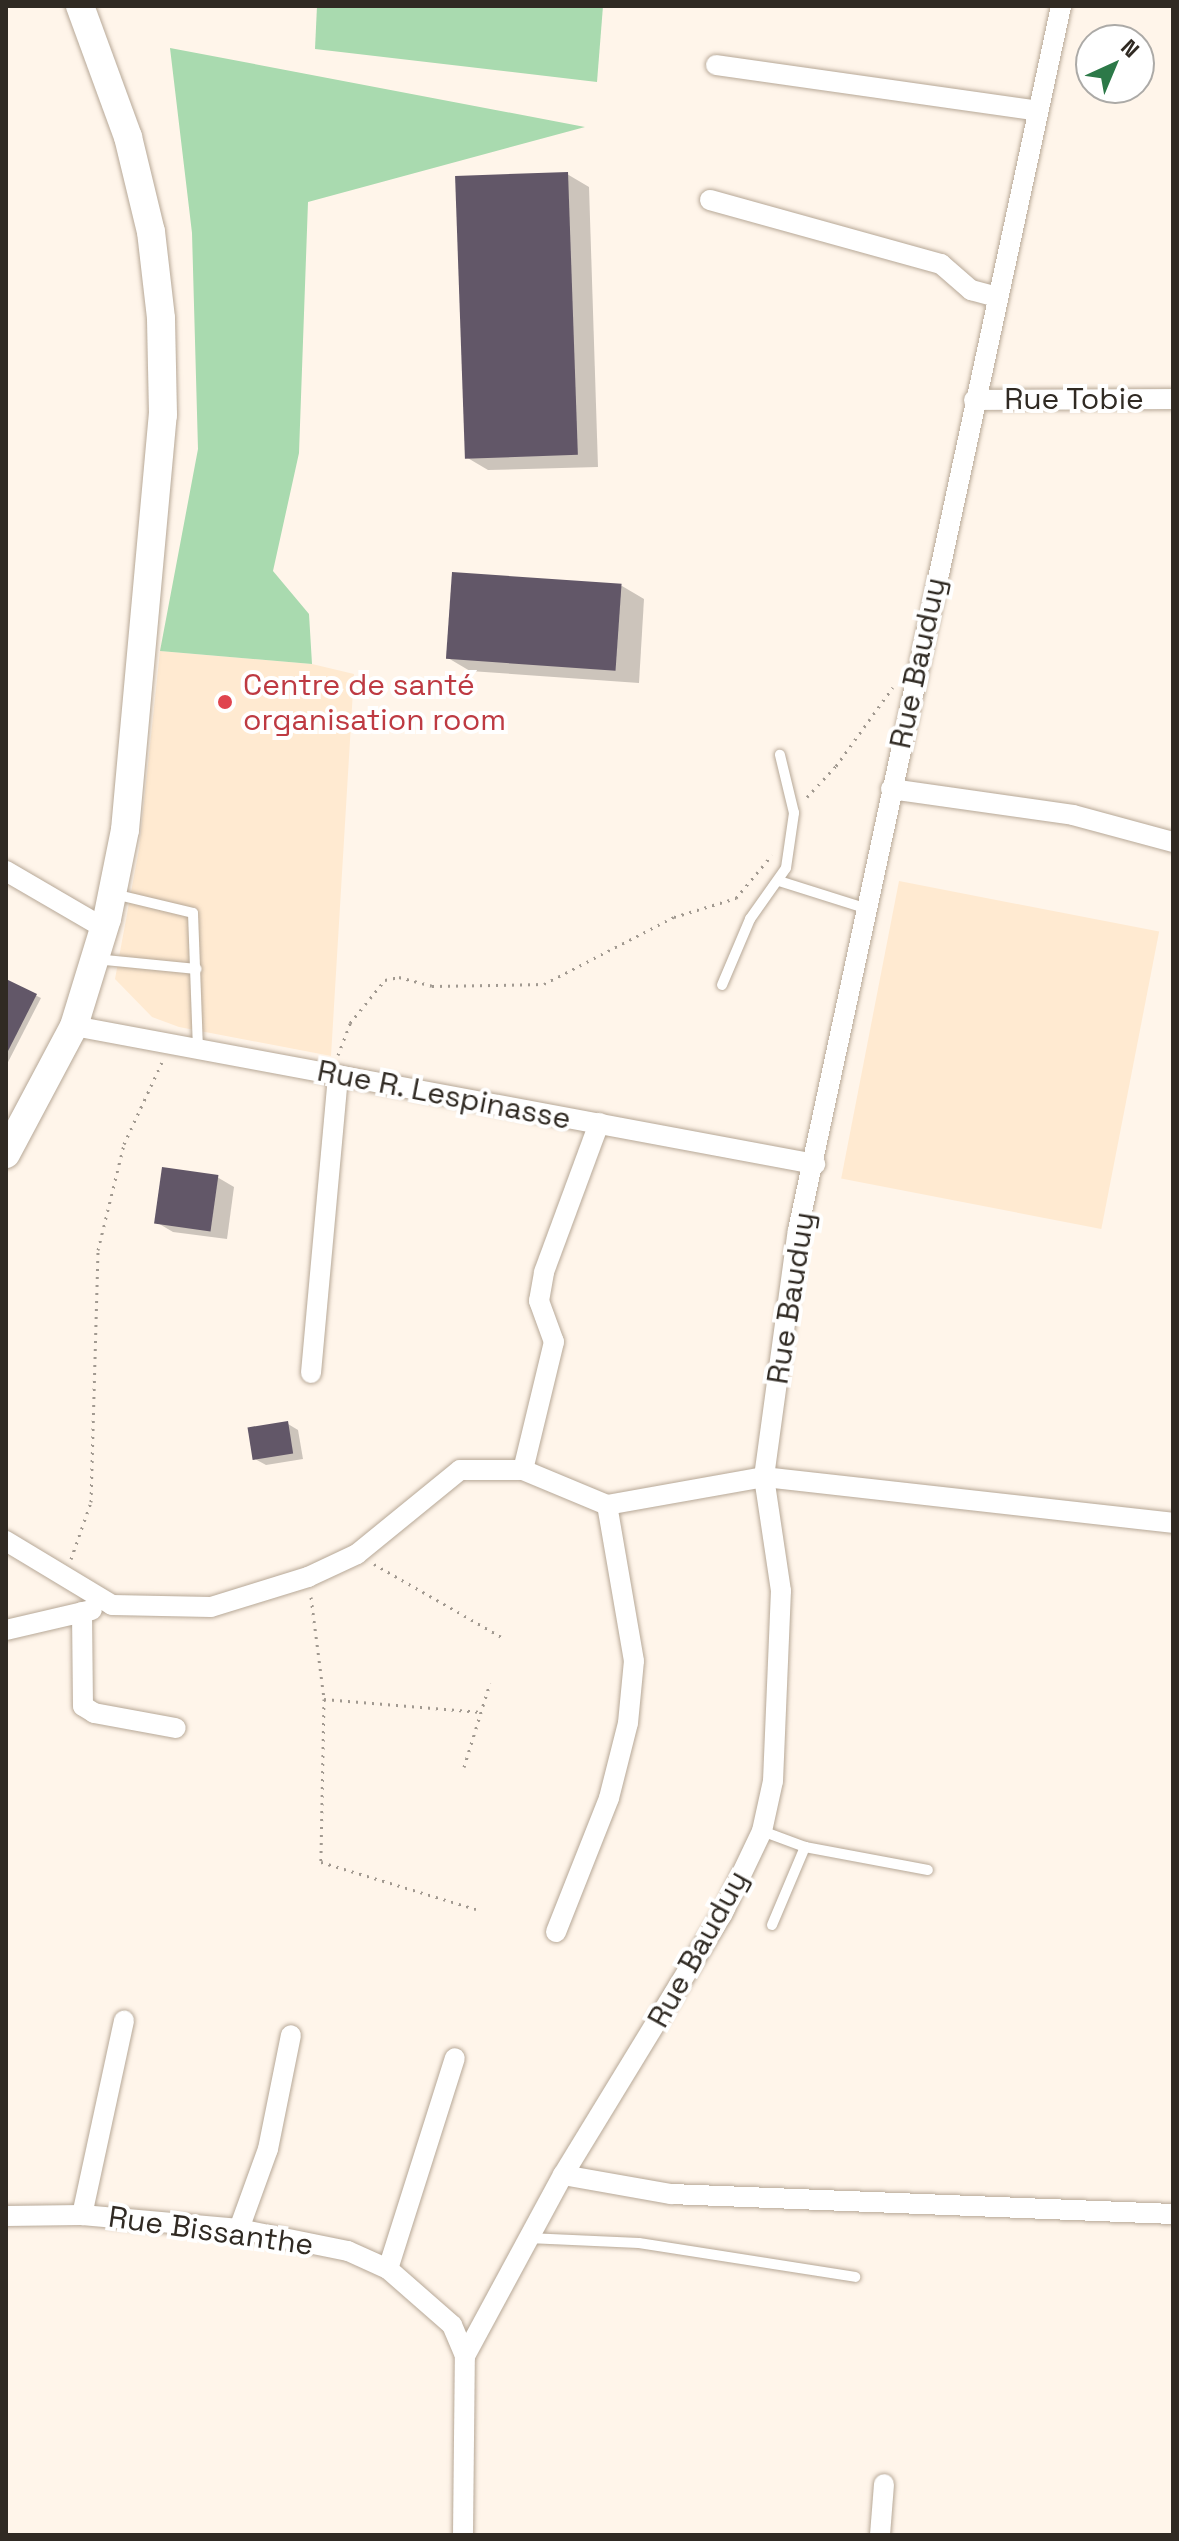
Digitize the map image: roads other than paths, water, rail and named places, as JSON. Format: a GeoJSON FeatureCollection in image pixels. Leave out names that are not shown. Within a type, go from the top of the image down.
{"type":"FeatureCollection","features":[{"type":"Feature","properties":{"kind":"main road"},"geometry":{"type":"LineString","coordinates":[[6,1154],[74,1026],[112,894],[125,830],[163,415],[161,318],[151,232],[128,137],[80,6]]}},
{"type":"Feature","properties":{"kind":"street","name":"Rue Bauduy"},"geometry":{"type":"LineString","coordinates":[[463,2535],[465,2356],[563,2175],[722,1915],[762,1831],[773,1781],[781,1591],[764,1477],[798,1230],[815,1164],[891,789],[1061,6]]}},
{"type":"Feature","properties":{"kind":"street"},"geometry":{"type":"LineString","coordinates":[[716,65],[1038,111]]}},
{"type":"Feature","properties":{"kind":"street"},"geometry":{"type":"LineString","coordinates":[[710,200],[941,264],[971,290],[997,297]]}},
{"type":"Feature","properties":{"kind":"street","name":"Rue Tobie"},"geometry":{"type":"LineString","coordinates":[[974,400],[1173,399]]}},
{"type":"Feature","properties":{"kind":"street"},"geometry":{"type":"LineString","coordinates":[[891,789],[1073,815],[1173,842]]}},
{"type":"Feature","properties":{"kind":"street"},"geometry":{"type":"LineString","coordinates":[[6,871],[104,928]]}},
{"type":"Feature","properties":{"kind":"street","name":"Rue R. Lespinasse"},"geometry":{"type":"LineString","coordinates":[[74,1026],[815,1164]]}},
{"type":"Feature","properties":{"kind":"street"},"geometry":{"type":"LineString","coordinates":[[311,1373],[334,1074]]}},
{"type":"Feature","properties":{"kind":"street"},"geometry":{"type":"LineString","coordinates":[[523,1470],[554,1342],[539,1301],[544,1272],[599,1123]]}},
{"type":"Feature","properties":{"kind":"street"},"geometry":{"type":"LineString","coordinates":[[6,1630],[112,1605],[211,1607],[308,1577],[357,1554],[460,1470],[523,1470],[607,1505],[764,1477],[1173,1523]]}},
{"type":"Feature","properties":{"kind":"street"},"geometry":{"type":"LineString","coordinates":[[556,1932],[609,1798],[628,1723],[634,1661],[607,1505]]}},
{"type":"Feature","properties":{"kind":"street"},"geometry":{"type":"LineString","coordinates":[[6,1541],[112,1605]]}},
{"type":"Feature","properties":{"kind":"street"},"geometry":{"type":"LineString","coordinates":[[82,1612],[83,1706],[94,1713],[176,1728]]}},
{"type":"Feature","properties":{"kind":"street"},"geometry":{"type":"LineString","coordinates":[[82,2215],[124,2020]]}},
{"type":"Feature","properties":{"kind":"street"},"geometry":{"type":"LineString","coordinates":[[239,2229],[268,2149],[291,2035]]}},
{"type":"Feature","properties":{"kind":"street"},"geometry":{"type":"LineString","coordinates":[[388,2269],[455,2058]]}},
{"type":"Feature","properties":{"kind":"street"},"geometry":{"type":"LineString","coordinates":[[563,2175],[671,2194],[1173,2214]]}},
{"type":"Feature","properties":{"kind":"street","name":"Rue Bissanthe"},"geometry":{"type":"LineString","coordinates":[[6,2216],[82,2215],[239,2229],[348,2251],[388,2269],[452,2325],[465,2356]]}},
{"type":"Feature","properties":{"kind":"street"},"geometry":{"type":"LineString","coordinates":[[880,2535],[884,2484]]}},
{"type":"Feature","properties":{"kind":"lane"},"geometry":{"type":"LineString","coordinates":[[722,985],[750,919],[779,881],[794,813],[780,755]]}},
{"type":"Feature","properties":{"kind":"lane"},"geometry":{"type":"LineString","coordinates":[[779,881],[868,909]]}},
{"type":"Feature","properties":{"kind":"lane"},"geometry":{"type":"LineString","coordinates":[[112,894],[193,913],[198,1049]]}},
{"type":"Feature","properties":{"kind":"lane"},"geometry":{"type":"LineString","coordinates":[[95,958],[197,969]]}},
{"type":"Feature","properties":{"kind":"lane"},"geometry":{"type":"LineString","coordinates":[[762,1831],[805,1847],[928,1870]]}},
{"type":"Feature","properties":{"kind":"lane"},"geometry":{"type":"LineString","coordinates":[[772,1925],[805,1847]]}},
{"type":"Feature","properties":{"kind":"lane"},"geometry":{"type":"LineString","coordinates":[[528,2238],[639,2243],[855,2277]]}},
{"type":"Feature","properties":{"kind":"place","name":"Centre de santé organisation room"},"geometry":{"type":"Point","coordinates":[225,702]}}]}
